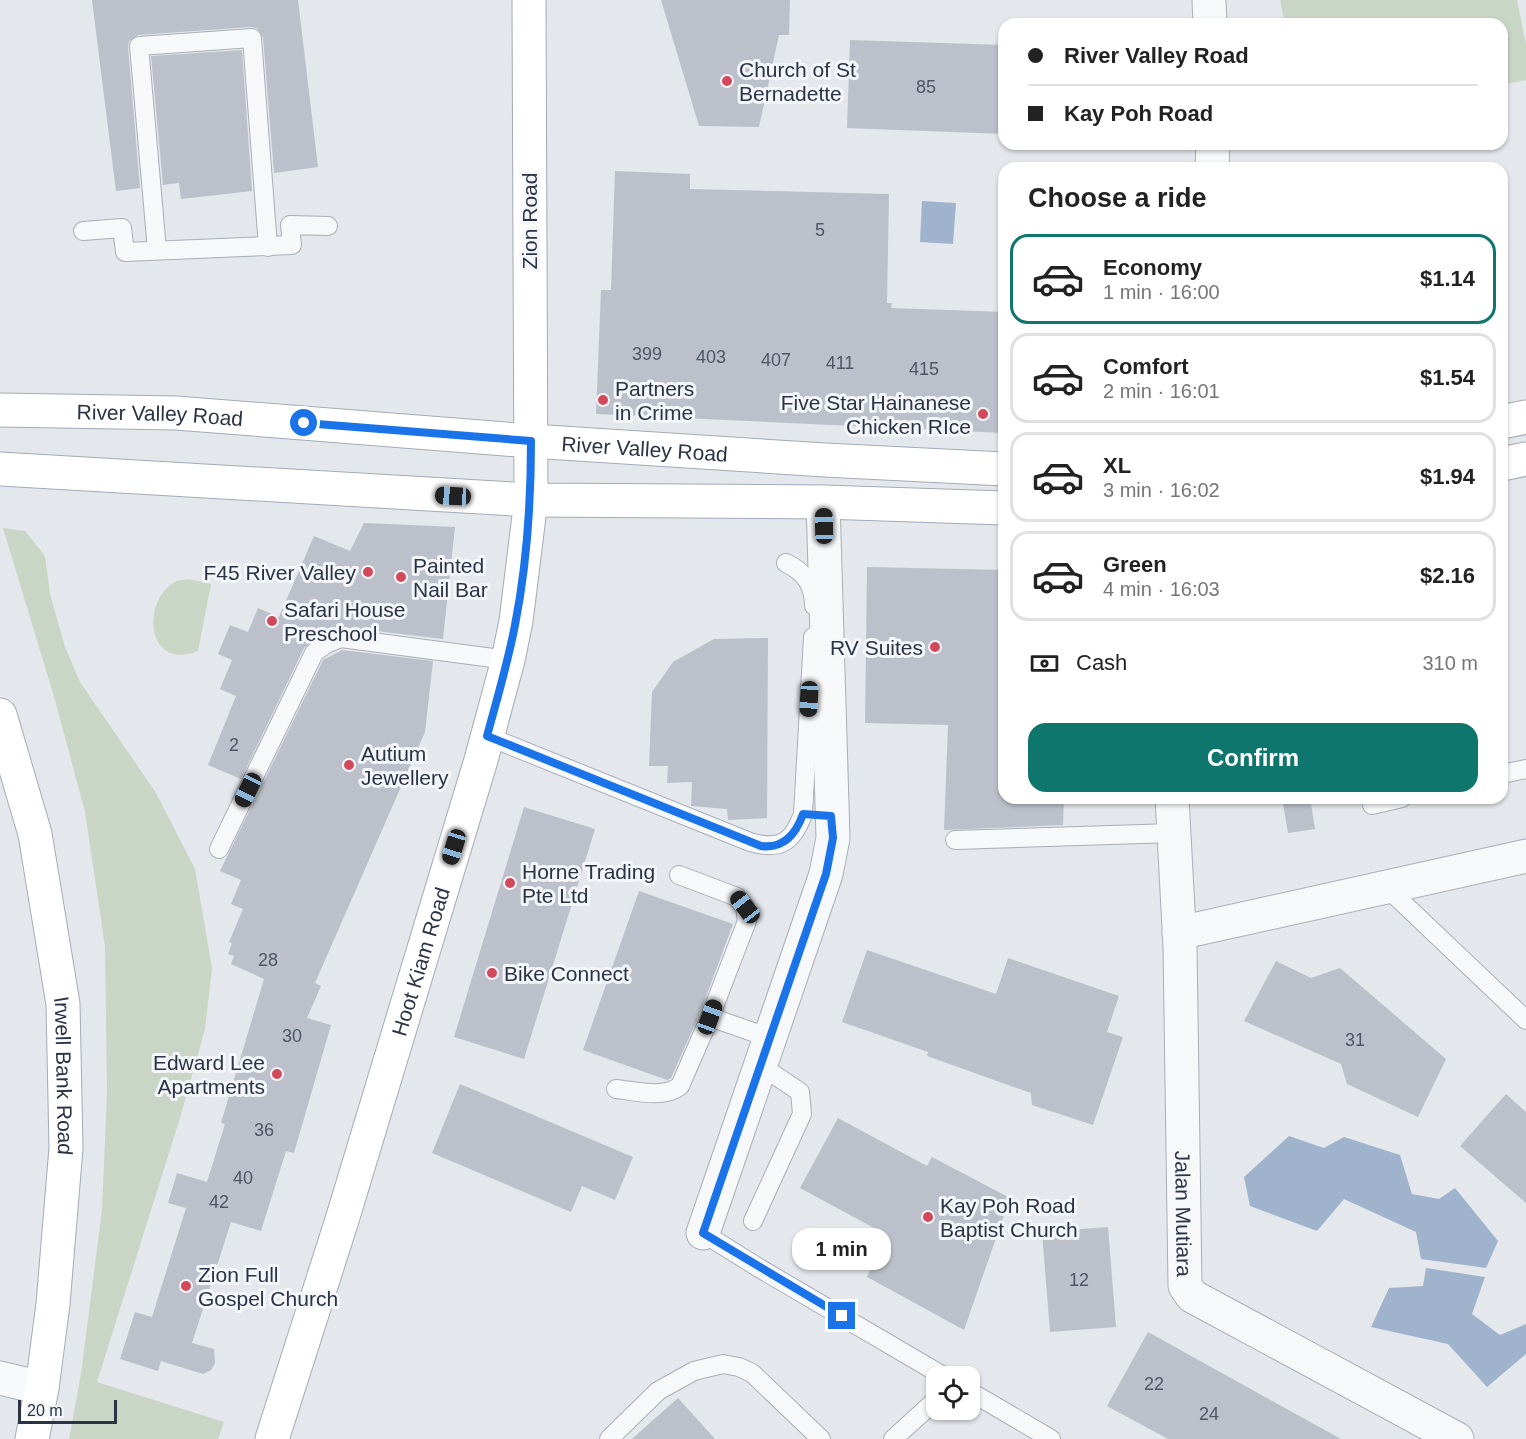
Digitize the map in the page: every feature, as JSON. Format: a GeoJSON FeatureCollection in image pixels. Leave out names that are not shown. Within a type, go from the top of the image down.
{"type":"FeatureCollection","features":[{"type":"Feature","properties":{"kind":"main road","name":"Zion Road"},"geometry":{"type":"LineString","coordinates":[[529,0],[531,441]]}},
{"type":"Feature","properties":{"kind":"main road","name":"River Valley Road"},"geometry":{"type":"LineString","coordinates":[[0,410],[176,413],[531,441],[998,469]]}},
{"type":"Feature","properties":{"kind":"main road"},"geometry":{"type":"LineString","coordinates":[[1508,421],[1526,417]]}},
{"type":"Feature","properties":{"kind":"main road","name":"Hoot Kiam Road"},"geometry":{"type":"LineString","coordinates":[[272,1439],[342,1220],[508,660],[521,586],[531,501],[531,441]]}},
{"type":"Feature","properties":{"kind":"main road"},"geometry":{"type":"LineString","coordinates":[[1508,463],[1526,459]]}},
{"type":"Feature","properties":{"kind":"main road"},"geometry":{"type":"LineString","coordinates":[[0,469],[531,501],[823,502],[998,508]]}},
{"type":"Feature","properties":{"kind":"main road","name":"Irwell Bank Road"},"geometry":{"type":"LineString","coordinates":[[0,715],[35,834],[63,1004],[66,1148],[53,1304],[42,1388],[32,1439]]}},
{"type":"Feature","properties":{"kind":"street"},"geometry":{"type":"LineString","coordinates":[[1209,0],[1210,18]]}},
{"type":"Feature","properties":{"kind":"street"},"geometry":{"type":"LineString","coordinates":[[703,1233],[826,874],[833,838],[817,815],[823,502]]}},
{"type":"Feature","properties":{"kind":"street","name":"Jalan Mutiara"},"geometry":{"type":"LineString","coordinates":[[1172,804],[1179,933],[1185,1286],[1192,1296],[1457,1439]]}},
{"type":"Feature","properties":{"kind":"street"},"geometry":{"type":"LineString","coordinates":[[1179,933],[1526,856]]}},
{"type":"Feature","properties":{"kind":"street"},"geometry":{"type":"LineString","coordinates":[[0,1378],[42,1388]]}},
{"type":"Feature","properties":{"kind":"lane"},"geometry":{"type":"LineString","coordinates":[[157,250],[139,46],[252,38],[268,247]]}},
{"type":"Feature","properties":{"kind":"lane"},"geometry":{"type":"LineString","coordinates":[[83,231],[122,228],[125,252],[292,245],[290,225],[328,226]]}},
{"type":"Feature","properties":{"kind":"lane"},"geometry":{"type":"LineString","coordinates":[[487,736],[750,842],[772,847],[785,842],[817,815],[814,602],[807,578],[802,572],[786,563]]}},
{"type":"Feature","properties":{"kind":"lane"},"geometry":{"type":"LineString","coordinates":[[219,849],[314,654],[326,644],[340,638],[508,660]]}},
{"type":"Feature","properties":{"kind":"lane"},"geometry":{"type":"LineString","coordinates":[[1508,773],[1526,769]]}},
{"type":"Feature","properties":{"kind":"lane"},"geometry":{"type":"LineString","coordinates":[[1372,805],[1376,804]]}},
{"type":"Feature","properties":{"kind":"lane"},"geometry":{"type":"LineString","coordinates":[[955,840],[1174,833]]}},
{"type":"Feature","properties":{"kind":"lane"},"geometry":{"type":"LineString","coordinates":[[616,1089],[663,1093],[673,1091],[680,1086],[690,1067],[747,921],[745,907],[737,897],[679,875]]}},
{"type":"Feature","properties":{"kind":"lane"},"geometry":{"type":"LineString","coordinates":[[1385,886],[1526,1020]]}},
{"type":"Feature","properties":{"kind":"lane"},"geometry":{"type":"LineString","coordinates":[[710,1017],[765,1051],[800,1092],[802,1114],[753,1221]]}},
{"type":"Feature","properties":{"kind":"lane"},"geometry":{"type":"LineString","coordinates":[[703,1233],[926,1366]]}},
{"type":"Feature","properties":{"kind":"lane"},"geometry":{"type":"LineString","coordinates":[[609,1439],[658,1391],[694,1371],[723,1364],[753,1373],[820,1439]]}},
{"type":"Feature","properties":{"kind":"lane"},"geometry":{"type":"LineString","coordinates":[[980,1397],[1051,1439]]}},
{"type":"Feature","properties":{"kind":"lane"},"geometry":{"type":"LineString","coordinates":[[893,1439],[926,1409]]}},
{"type":"Feature","properties":{"kind":"green space"},"geometry":{"type":"Polygon","coordinates":[[[1280,0],[1517,0],[1526,44],[1526,80],[1508,84],[1508,18],[1284,18],[1280,0]]]}},
{"type":"Feature","properties":{"kind":"green space"},"geometry":{"type":"Polygon","coordinates":[[[3,528],[25,531],[45,556],[50,594],[65,647],[80,682],[156,793],[195,869],[212,968],[205,1029],[180,1118],[97,1382],[224,1422],[218,1439],[69,1439],[81,1374],[102,1210],[107,1094],[105,946],[85,812],[55,700],[3,528]]]}},
{"type":"Feature","properties":{"kind":"green space"},"geometry":{"type":"Polygon","coordinates":[[[188,579],[211,584],[198,651],[180,655],[167,651],[159,643],[154,631],[154,617],[157,603],[164,591],[176,581],[188,579]]]}},
{"type":"Feature","properties":{"kind":"water"},"geometry":{"type":"Polygon","coordinates":[[[922,201],[956,203],[953,244],[920,242],[922,201]]]}},
{"type":"Feature","properties":{"kind":"water"},"geometry":{"type":"Polygon","coordinates":[[[1289,1136],[1324,1148],[1344,1137],[1400,1155],[1412,1194],[1439,1199],[1455,1188],[1498,1241],[1486,1268],[1421,1259],[1416,1232],[1344,1199],[1317,1231],[1250,1206],[1244,1177],[1289,1136]]]}},
{"type":"Feature","properties":{"kind":"water"},"geometry":{"type":"Polygon","coordinates":[[[1426,1268],[1485,1277],[1472,1314],[1500,1335],[1526,1324],[1526,1354],[1487,1387],[1448,1344],[1371,1327],[1389,1288],[1423,1286],[1426,1268]]]}},
{"type":"Feature","properties":{"kind":"building"},"geometry":{"type":"Polygon","coordinates":[[[92,0],[298,0],[318,167],[274,173],[263,37],[257,28],[138,35],[129,41],[128,47],[140,188],[116,191],[92,0]]]}},
{"type":"Feature","properties":{"kind":"building","name":"Church of St Bernadette"},"geometry":{"type":"Polygon","coordinates":[[[661,0],[790,0],[789,35],[779,35],[759,127],[699,126],[661,0]]]}},
{"type":"Feature","properties":{"kind":"building"},"geometry":{"type":"Polygon","coordinates":[[[850,40],[998,45],[998,134],[847,128],[850,40]]]}},
{"type":"Feature","properties":{"kind":"building"},"geometry":{"type":"Polygon","coordinates":[[[242,50],[252,191],[181,199],[179,183],[163,185],[151,56],[242,50]]]}},
{"type":"Feature","properties":{"kind":"building"},"geometry":{"type":"Polygon","coordinates":[[[615,171],[690,174],[690,189],[889,194],[887,303],[892,303],[891,308],[998,312],[998,433],[596,414],[601,290],[611,290],[615,171]]]}},
{"type":"Feature","properties":{"kind":"building"},"geometry":{"type":"Polygon","coordinates":[[[364,523],[455,527],[443,639],[342,627],[322,634],[304,648],[241,779],[208,765],[236,696],[220,689],[232,660],[218,654],[230,625],[248,632],[258,608],[279,617],[314,536],[350,551],[364,523]]]}},
{"type":"Feature","properties":{"kind":"building","name":"RV Suites"},"geometry":{"type":"Polygon","coordinates":[[[867,567],[998,570],[998,804],[1064,804],[1063,825],[944,830],[948,725],[865,723],[867,567]]]}},
{"type":"Feature","properties":{"kind":"building"},"geometry":{"type":"Polygon","coordinates":[[[768,638],[767,818],[728,820],[727,809],[691,806],[692,782],[667,783],[668,766],[649,766],[652,692],[673,662],[714,639],[768,638]]]}},
{"type":"Feature","properties":{"kind":"building"},"geometry":{"type":"Polygon","coordinates":[[[342,650],[433,661],[425,732],[315,983],[321,986],[307,1018],[331,1025],[294,1153],[286,1151],[261,1231],[231,1222],[192,1343],[214,1349],[215,1363],[211,1370],[203,1374],[161,1361],[158,1371],[120,1359],[135,1312],[152,1317],[186,1208],[168,1203],[177,1173],[207,1182],[225,1124],[221,1123],[264,979],[231,964],[234,956],[228,954],[232,943],[229,942],[243,909],[231,904],[241,880],[220,871],[323,660],[342,650]]]}},
{"type":"Feature","properties":{"kind":"building"},"geometry":{"type":"Polygon","coordinates":[[[1283,804],[1311,804],[1315,829],[1288,833],[1283,804]]]}},
{"type":"Feature","properties":{"kind":"building"},"geometry":{"type":"Polygon","coordinates":[[[524,807],[595,829],[524,1059],[454,1037],[524,807]]]}},
{"type":"Feature","properties":{"kind":"building"},"geometry":{"type":"Polygon","coordinates":[[[639,891],[733,924],[700,1013],[671,1078],[667,1080],[583,1050],[639,891]]]}},
{"type":"Feature","properties":{"kind":"building"},"geometry":{"type":"Polygon","coordinates":[[[867,950],[996,994],[1008,958],[1119,996],[1107,1032],[1123,1037],[1093,1125],[1032,1105],[1031,1093],[927,1056],[928,1052],[842,1022],[867,950]]]}},
{"type":"Feature","properties":{"kind":"building"},"geometry":{"type":"Polygon","coordinates":[[[1276,961],[1311,978],[1340,968],[1446,1059],[1418,1117],[1347,1084],[1341,1064],[1244,1021],[1276,961]]]}},
{"type":"Feature","properties":{"kind":"building"},"geometry":{"type":"Polygon","coordinates":[[[460,1084],[633,1157],[615,1200],[582,1186],[571,1212],[432,1153],[460,1084]]]}},
{"type":"Feature","properties":{"kind":"building"},"geometry":{"type":"Polygon","coordinates":[[[1506,1094],[1526,1112],[1526,1203],[1460,1146],[1506,1094]]]}},
{"type":"Feature","properties":{"kind":"building","name":"Kay Poh Road Baptist Church"},"geometry":{"type":"Polygon","coordinates":[[[838,1118],[927,1166],[932,1157],[1010,1198],[964,1330],[867,1277],[887,1235],[800,1188],[838,1118]]]}},
{"type":"Feature","properties":{"kind":"building"},"geometry":{"type":"Polygon","coordinates":[[[1108,1227],[1116,1327],[1050,1332],[1042,1232],[1108,1227]]]}},
{"type":"Feature","properties":{"kind":"building"},"geometry":{"type":"Polygon","coordinates":[[[1148,1332],[1341,1439],[1168,1439],[1107,1406],[1148,1332]]]}},
{"type":"Feature","properties":{"kind":"building"},"geometry":{"type":"Polygon","coordinates":[[[678,1398],[715,1439],[632,1439],[678,1398]]]}},
{"type":"Feature","properties":{"kind":"place","name":"Church of St Bernadette"},"geometry":{"type":"Point","coordinates":[727,81]}},
{"type":"Feature","properties":{"kind":"place","name":"Partners in Crime"},"geometry":{"type":"Point","coordinates":[603,400]}},
{"type":"Feature","properties":{"kind":"place","name":"Five Star Hainanese Chicken RIce"},"geometry":{"type":"Point","coordinates":[983,414]}},
{"type":"Feature","properties":{"kind":"place","name":"F45 River Valley"},"geometry":{"type":"Point","coordinates":[368,572]}},
{"type":"Feature","properties":{"kind":"place","name":"Painted Nail Bar"},"geometry":{"type":"Point","coordinates":[401,577]}},
{"type":"Feature","properties":{"kind":"place","name":"Safari House Preschool"},"geometry":{"type":"Point","coordinates":[272,621]}},
{"type":"Feature","properties":{"kind":"place","name":"RV Suites"},"geometry":{"type":"Point","coordinates":[935,647]}},
{"type":"Feature","properties":{"kind":"place","name":"Autium Jewellery"},"geometry":{"type":"Point","coordinates":[349,765]}},
{"type":"Feature","properties":{"kind":"place","name":"Horne Trading Pte Ltd"},"geometry":{"type":"Point","coordinates":[510,883]}},
{"type":"Feature","properties":{"kind":"place","name":"Bike Connect"},"geometry":{"type":"Point","coordinates":[492,973]}},
{"type":"Feature","properties":{"kind":"place","name":"Edward Lee Apartments"},"geometry":{"type":"Point","coordinates":[277,1074]}},
{"type":"Feature","properties":{"kind":"place","name":"Kay Poh Road Baptist Church"},"geometry":{"type":"Point","coordinates":[928,1217]}},
{"type":"Feature","properties":{"kind":"place","name":"Zion Full Gospel Church"},"geometry":{"type":"Point","coordinates":[186,1286]}},
{"type":"Feature","properties":{"kind":"route"},"geometry":{"type":"LineString","coordinates":[[304,423],[531,441],[531,501],[526,531],[525,563],[508,660],[487,736],[761,846],[772,847],[785,842],[799,826],[803,814],[831,816],[833,838],[826,874],[703,1233],[842,1316]]}}]}
